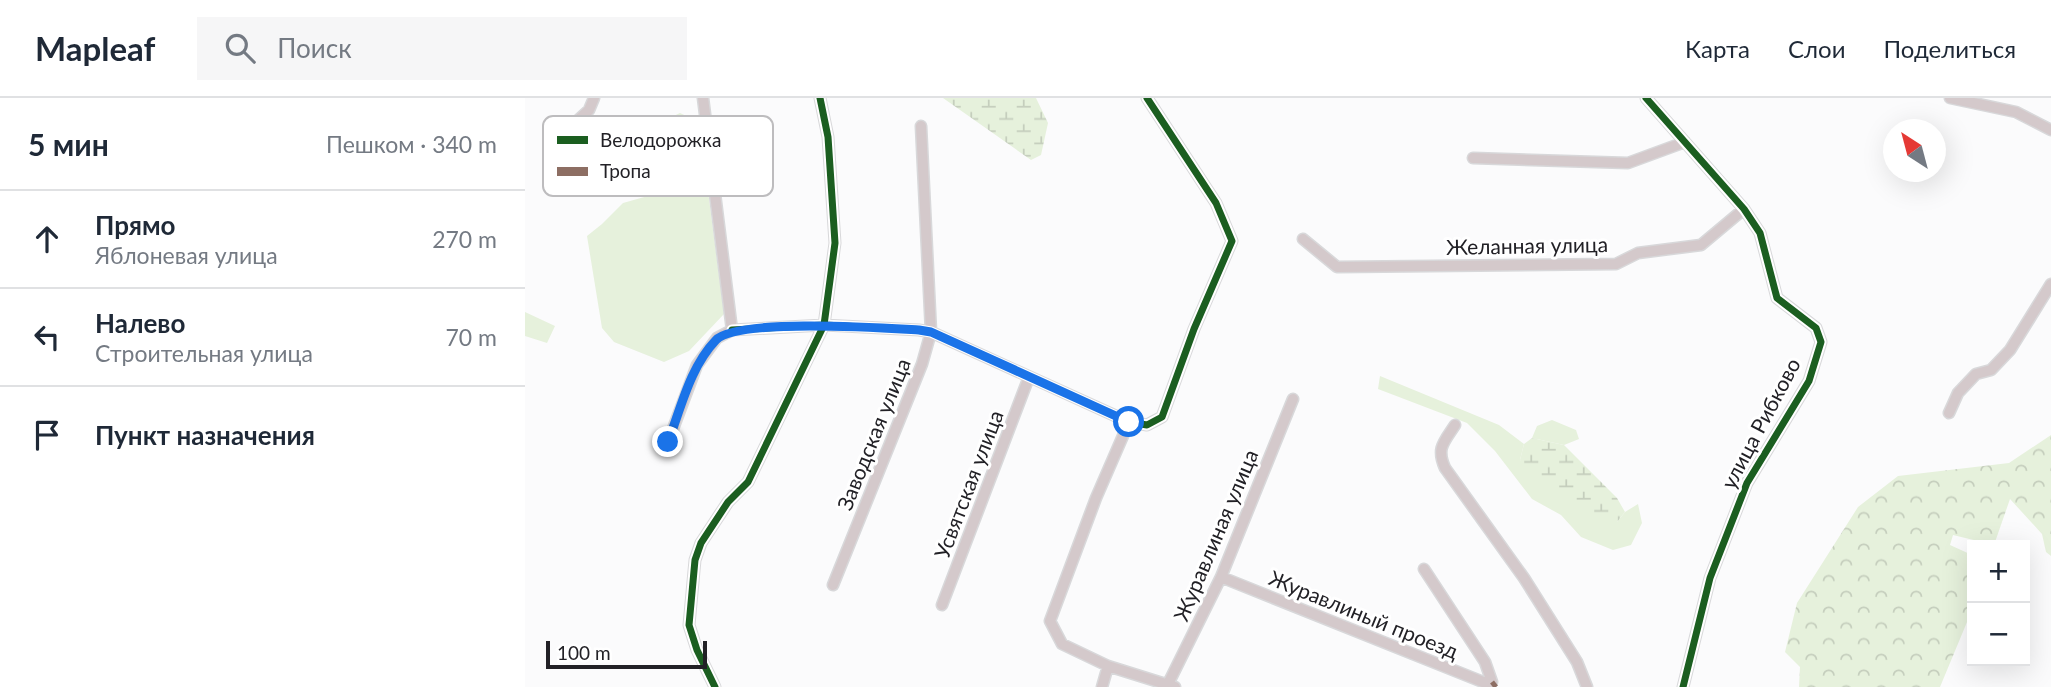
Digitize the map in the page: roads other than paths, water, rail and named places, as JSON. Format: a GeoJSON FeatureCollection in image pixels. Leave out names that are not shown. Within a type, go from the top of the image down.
{"type":"FeatureCollection","features":[{"type":"Feature","properties":{"kind":"street"},"geometry":{"type":"LineString","coordinates":[[582,116],[589,110],[594,98]]}},
{"type":"Feature","properties":{"kind":"street"},"geometry":{"type":"LineString","coordinates":[[703,98],[705,116]]}},
{"type":"Feature","properties":{"kind":"street"},"geometry":{"type":"LineString","coordinates":[[715,687],[697,650],[689,625],[695,560],[701,544],[720,514],[748,482],[824,325],[835,243],[828,137],[820,98]]}},
{"type":"Feature","properties":{"kind":"street"},"geometry":{"type":"LineString","coordinates":[[668,442],[697,365],[717,338],[732,330],[824,325],[931,332],[1129,422],[1147,425],[1162,417],[1194,329],[1232,241],[1216,203],[1147,98]]}},
{"type":"Feature","properties":{"kind":"street","name":"улица Рибково"},"geometry":{"type":"LineString","coordinates":[[1646,98],[1744,209],[1760,233],[1777,298],[1816,328],[1821,342],[1809,381],[1747,483],[1710,578],[1683,687]]}},
{"type":"Feature","properties":{"kind":"street"},"geometry":{"type":"LineString","coordinates":[[1950,98],[2016,112],[2051,130]]}},
{"type":"Feature","properties":{"kind":"street","name":"Заводская улица"},"geometry":{"type":"LineString","coordinates":[[833,585],[922,364],[931,332],[921,126]]}},
{"type":"Feature","properties":{"kind":"street"},"geometry":{"type":"LineString","coordinates":[[1473,158],[1628,163],[1685,142]]}},
{"type":"Feature","properties":{"kind":"street"},"geometry":{"type":"LineString","coordinates":[[715,196],[732,330]]}},
{"type":"Feature","properties":{"kind":"street","name":"Желанная улица"},"geometry":{"type":"LineString","coordinates":[[1303,239],[1337,267],[1616,264],[1638,253],[1701,245],[1744,209]]}},
{"type":"Feature","properties":{"kind":"street"},"geometry":{"type":"LineString","coordinates":[[1949,413],[1958,393],[1976,374],[1991,370],[2000,363],[2051,284]]}},
{"type":"Feature","properties":{"kind":"street","name":"Усвятская улица"},"geometry":{"type":"LineString","coordinates":[[943,606],[1029,377]]}},
{"type":"Feature","properties":{"kind":"street","name":"Журавлиная улица"},"geometry":{"type":"LineString","coordinates":[[1171,686],[1221,577],[1293,398]]}},
{"type":"Feature","properties":{"kind":"street"},"geometry":{"type":"LineString","coordinates":[[1129,422],[1096,498],[1050,621],[1062,644],[1108,666],[1171,686]]}},
{"type":"Feature","properties":{"kind":"street"},"geometry":{"type":"LineString","coordinates":[[1455,425],[1442,446],[1440,456],[1445,468],[1524,578],[1577,662],[1587,687]]}},
{"type":"Feature","properties":{"kind":"street","name":"Журавлиный проезд"},"geometry":{"type":"LineString","coordinates":[[1221,577],[1483,682],[1492,682],[1485,662],[1424,569]]}},
{"type":"Feature","properties":{"kind":"street"},"geometry":{"type":"LineString","coordinates":[[1102,687],[1108,666]]}}]}
